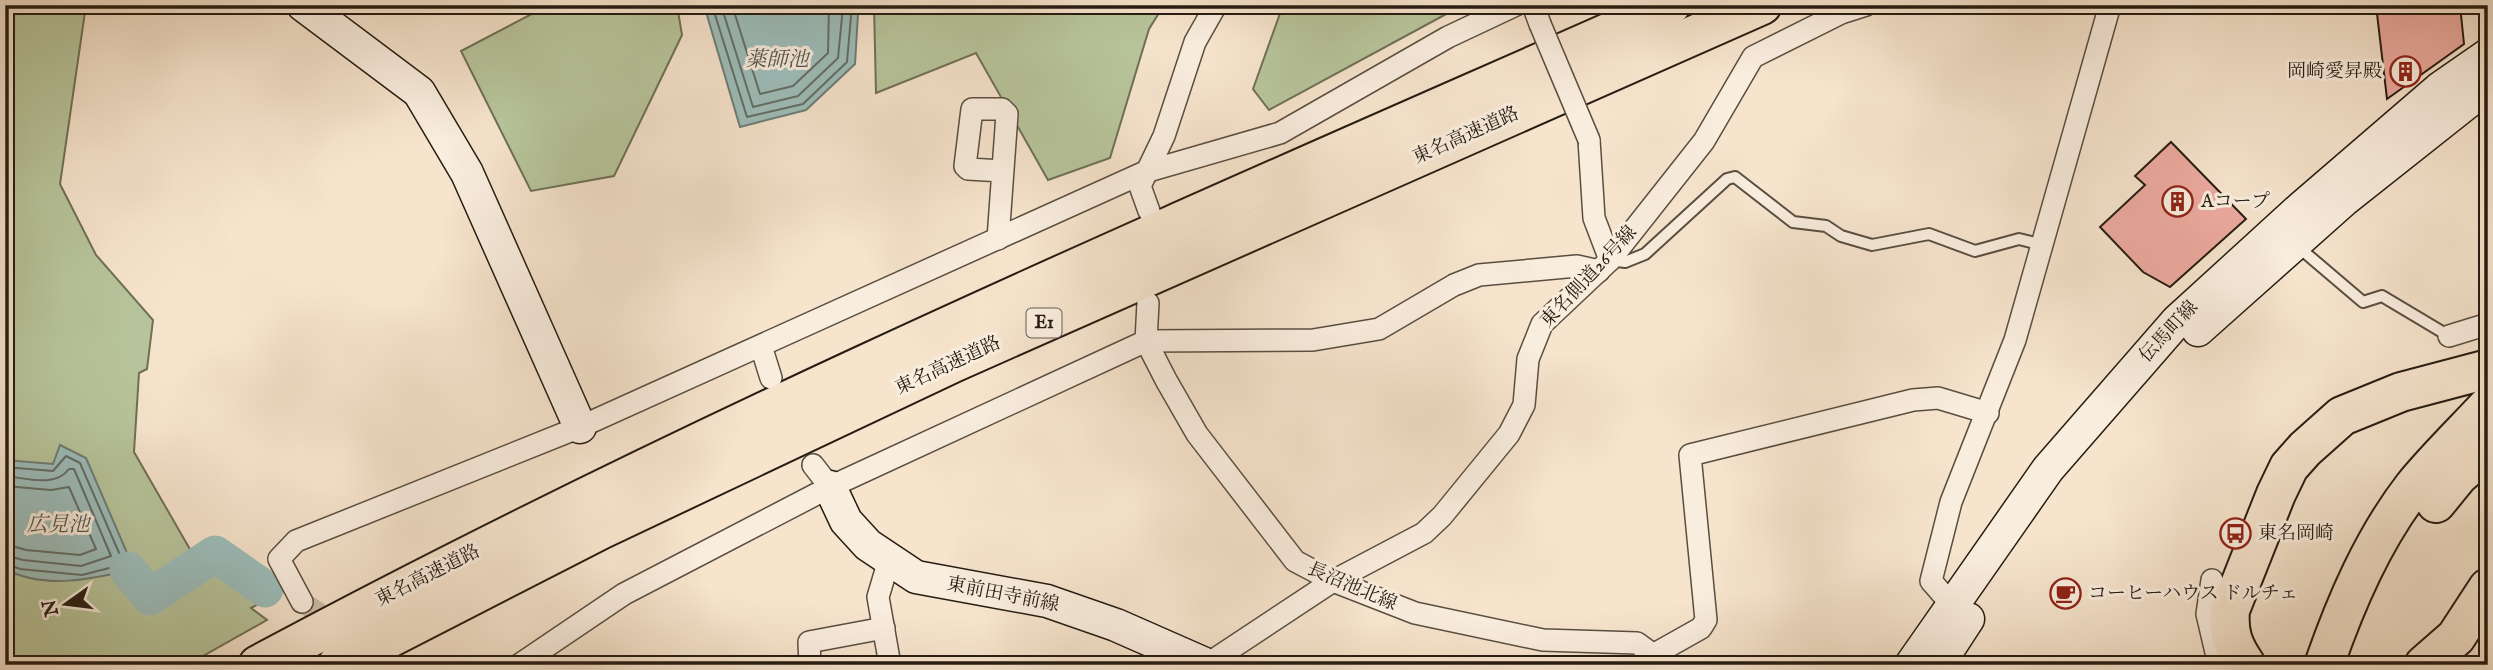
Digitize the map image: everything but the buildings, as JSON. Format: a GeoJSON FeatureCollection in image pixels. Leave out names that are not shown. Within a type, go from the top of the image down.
{"type":"FeatureCollection","features":[{"type":"Feature","properties":{"kind":"highway","name":"東名高速道路"},"geometry":{"type":"LineString","coordinates":[[258,665],[586,496],[893,352],[1671,5]]}},
{"type":"Feature","properties":{"kind":"highway","name":"東名高速道路"},"geometry":{"type":"LineString","coordinates":[[337,665],[600,530],[955,362],[1762,5]]}},
{"type":"Feature","properties":{"kind":"highway"},"geometry":{"type":"LineString","coordinates":[[2246,665],[2234,648],[2229,627],[2230,610],[2289,467],[2342,416],[2401,392],[2488,369]]}},
{"type":"Feature","properties":{"kind":"highway"},"geometry":{"type":"LineString","coordinates":[[2324,665],[2344,608],[2382,535],[2414,486],[2488,406]]}},
{"type":"Feature","properties":{"kind":"highway"},"geometry":{"type":"LineString","coordinates":[[2347,665],[2364,611],[2395,554],[2458,476],[2488,450]]}},
{"type":"Feature","properties":{"kind":"highway"},"geometry":{"type":"LineString","coordinates":[[2424,665],[2456,637],[2488,588]]}},
{"type":"Feature","properties":{"kind":"street"},"geometry":{"type":"LineString","coordinates":[[303,5],[419,92],[467,173],[580,428]]}},
{"type":"Feature","properties":{"kind":"street"},"geometry":{"type":"LineString","coordinates":[[1149,211],[1139,186],[1164,136],[1195,43],[1216,5]]}},
{"type":"Feature","properties":{"kind":"street"},"geometry":{"type":"LineString","coordinates":[[302,602],[279,559],[296,541],[580,428],[1146,172],[1280,132],[1448,37],[1516,5]]}},
{"type":"Feature","properties":{"kind":"street","name":"東名側道26号線"},"geometry":{"type":"LineString","coordinates":[[1207,665],[1333,581],[1424,533],[1442,516],[1509,434],[1524,405],[1528,359],[1542,324],[1605,266],[1704,141],[1753,57],[1841,13],[1866,5]]}},
{"type":"Feature","properties":{"kind":"street"},"geometry":{"type":"LineString","coordinates":[[1961,611],[1931,581],[1951,502],[2015,340],[2110,5]]}},
{"type":"Feature","properties":{"kind":"street"},"geometry":{"type":"LineString","coordinates":[[519,665],[624,594],[822,476],[1146,341],[1313,341],[1379,329],[1454,285],[1479,275],[1605,266],[1594,218],[1589,141],[1536,15]]}},
{"type":"Feature","properties":{"kind":"street","name":"伝馬町線"},"geometry":{"type":"LineString","coordinates":[[1938,665],[1961,611],[2048,468],[2177,321],[2302,206],[2417,107],[2488,55]]}},
{"type":"Feature","properties":{"kind":"street","name":"伝馬町線"},"geometry":{"type":"LineString","coordinates":[[1911,665],[1961,611],[2061,487],[2190,337],[2344,200],[2488,86]]}},
{"type":"Feature","properties":{"kind":"street"},"geometry":{"type":"LineString","coordinates":[[998,239],[1003,171]]}},
{"type":"Feature","properties":{"kind":"street"},"geometry":{"type":"LineString","coordinates":[[1146,341],[1148,303]]}},
{"type":"Feature","properties":{"kind":"street"},"geometry":{"type":"LineString","coordinates":[[2449,336],[2488,324]]}},
{"type":"Feature","properties":{"kind":"street","name":"長沼池北線"},"geometry":{"type":"LineString","coordinates":[[1146,341],[1197,434],[1295,561],[1333,581],[1415,613],[1543,640],[1637,643],[1660,660]]}},
{"type":"Feature","properties":{"kind":"street"},"geometry":{"type":"LineString","coordinates":[[761,346],[771,378]]}},
{"type":"Feature","properties":{"kind":"street"},"geometry":{"type":"LineString","coordinates":[[1660,660],[1701,628],[1706,620],[1690,455],[1913,400],[1938,398],[1987,413]]}},
{"type":"Feature","properties":{"kind":"street","name":"東前田寺前線"},"geometry":{"type":"LineString","coordinates":[[822,476],[846,521],[868,545],[916,577],[1047,601],[1116,625],[1207,665]]}},
{"type":"Feature","properties":{"kind":"street"},"geometry":{"type":"LineString","coordinates":[[889,560],[878,597],[890,665]]}},
{"type":"Feature","properties":{"kind":"street"},"geometry":{"type":"LineString","coordinates":[[2212,580],[2207,614],[2219,665]]}},
{"type":"Feature","properties":{"kind":"street"},"geometry":{"type":"LineString","coordinates":[[810,665],[809,642],[884,628]]}},
{"type":"Feature","properties":{"kind":"lane"},"geometry":{"type":"LineString","coordinates":[[1605,266],[1645,254],[1727,178],[1735,177],[1793,222],[1826,226],[1841,236],[1872,245],[1929,234],[1975,251],[2019,239],[2043,245]]}},
{"type":"Feature","properties":{"kind":"lane"},"geometry":{"type":"LineString","coordinates":[[2296,245],[2363,302],[2382,296],[2449,336]]}},
{"type":"Feature","properties":{"kind":"green space"},"geometry":{"type":"Polygon","coordinates":[[[5,5],[86,5],[60,184],[96,255],[153,320],[147,369],[139,373],[134,452],[191,551],[278,594],[251,608],[267,620],[187,665],[5,665],[5,5]]]}},
{"type":"Feature","properties":{"kind":"green space"},"geometry":{"type":"Polygon","coordinates":[[[549,5],[677,5],[682,35],[614,176],[531,191],[461,51],[549,5]]]}},
{"type":"Feature","properties":{"kind":"green space"},"geometry":{"type":"Polygon","coordinates":[[[874,5],[1164,5],[1149,29],[1110,158],[1048,180],[976,53],[876,93],[874,5]]]}},
{"type":"Feature","properties":{"kind":"green space"},"geometry":{"type":"Polygon","coordinates":[[[1283,5],[1451,5],[1450,12],[1269,110],[1253,89],[1283,5]]]}},
{"type":"Feature","properties":{"kind":"water","name":"薬師池"},"geometry":{"type":"Polygon","coordinates":[[[704,5],[854,5],[858,14],[855,64],[806,110],[740,127],[704,5]]]}},
{"type":"Feature","properties":{"kind":"water","name":"広見池"},"geometry":{"type":"Polygon","coordinates":[[[60,445],[86,458],[134,569],[86,579],[53,581],[20,575],[5,569],[5,460],[53,464],[60,445]]]}},
{"type":"Feature","properties":{"kind":"waterway"},"geometry":{"type":"LineString","coordinates":[[128,570],[150,597],[215,554],[265,589]]}},
{"type":"Feature","properties":{"kind":"tunnel"},"geometry":{"type":"LineString","coordinates":[[302,602],[398,665]]}},
{"type":"Feature","properties":{"kind":"place","name":"岡崎愛昇殿"},"geometry":{"type":"Point","coordinates":[2405,72]}},
{"type":"Feature","properties":{"kind":"place","name":"Aコープ"},"geometry":{"type":"Point","coordinates":[2178,202]}},
{"type":"Feature","properties":{"kind":"place","name":"東名岡崎"},"geometry":{"type":"Point","coordinates":[2235,534]}},
{"type":"Feature","properties":{"kind":"place","name":"コーヒーハウス ドルチェ"},"geometry":{"type":"Point","coordinates":[2065,594]}}]}
